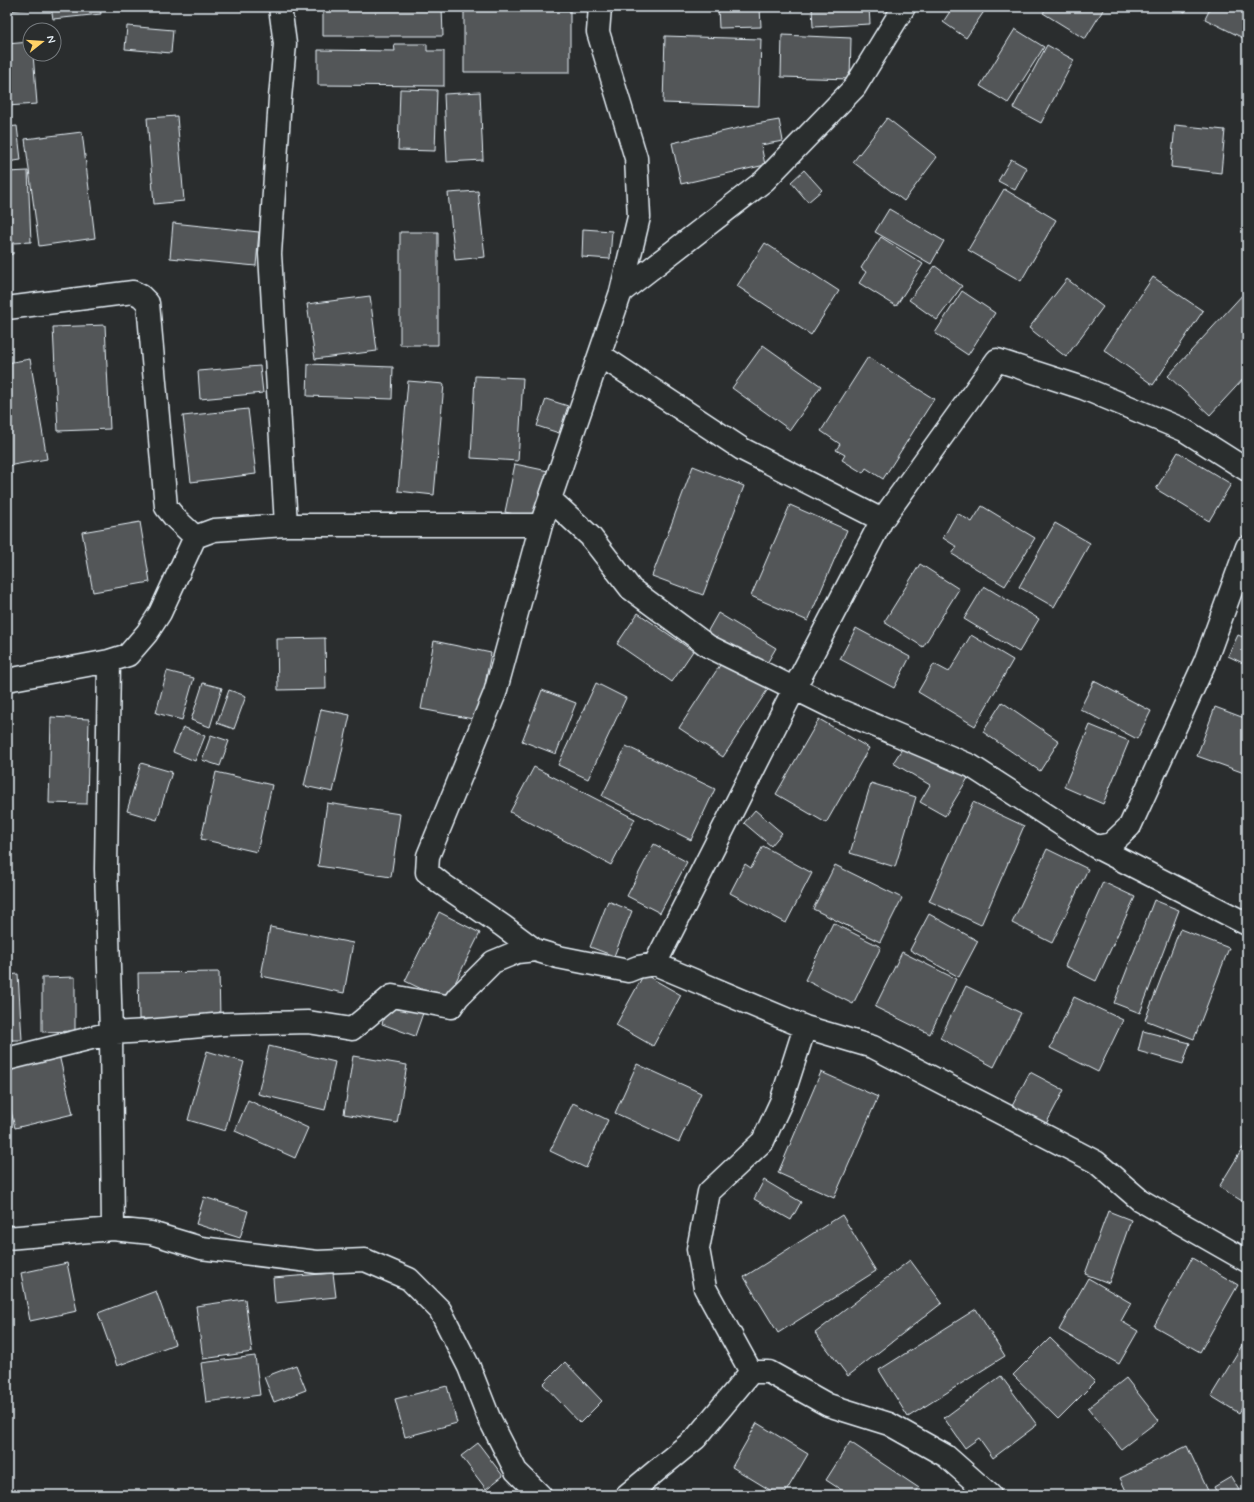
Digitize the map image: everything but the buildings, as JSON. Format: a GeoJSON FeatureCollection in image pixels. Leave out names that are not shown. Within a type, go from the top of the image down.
{"type":"FeatureCollection","features":[{"type":"Feature","properties":{"kind":"street"},"geometry":{"type":"LineString","coordinates":[[280,7],[285,44],[270,254],[286,526]]}},
{"type":"Feature","properties":{"kind":"street"},"geometry":{"type":"LineString","coordinates":[[600,7],[598,32],[636,158],[639,217],[621,292],[541,525],[495,693],[428,856],[427,872],[535,950],[558,957],[628,971],[638,967],[655,964],[805,1027],[872,1047],[1096,1162],[1140,1200],[1247,1262]]}},
{"type":"Feature","properties":{"kind":"street"},"geometry":{"type":"LineString","coordinates":[[621,292],[764,181],[855,87],[904,7]]}},
{"type":"Feature","properties":{"kind":"street"},"geometry":{"type":"LineString","coordinates":[[7,308],[133,292],[141,296],[148,303],[166,507],[195,537]]}},
{"type":"Feature","properties":{"kind":"street"},"geometry":{"type":"LineString","coordinates":[[600,355],[742,449],[882,520]]}},
{"type":"Feature","properties":{"kind":"street"},"geometry":{"type":"LineString","coordinates":[[655,964],[794,689],[882,520],[997,360],[1084,388],[1184,430],[1247,470]]}},
{"type":"Feature","properties":{"kind":"street"},"geometry":{"type":"LineString","coordinates":[[550,499],[590,536],[631,589],[708,646],[834,708],[971,766],[1096,847],[1247,924]]}},
{"type":"Feature","properties":{"kind":"street"},"geometry":{"type":"LineString","coordinates":[[7,680],[109,661],[128,655],[147,633],[160,613],[195,537],[214,530],[286,526],[541,525]]}},
{"type":"Feature","properties":{"kind":"street"},"geometry":{"type":"LineString","coordinates":[[1096,847],[1111,844],[1130,826],[1205,662],[1247,547]]}},
{"type":"Feature","properties":{"kind":"street"},"geometry":{"type":"LineString","coordinates":[[109,661],[106,869],[111,1033],[113,1229]]}},
{"type":"Feature","properties":{"kind":"street"},"geometry":{"type":"LineString","coordinates":[[7,1060],[111,1033],[224,1024],[308,1022],[352,1028],[392,996],[451,1007],[458,997],[493,962],[517,952],[535,950]]}},
{"type":"Feature","properties":{"kind":"street"},"geometry":{"type":"LineString","coordinates":[[751,1372],[705,1288],[698,1249],[709,1192],[763,1141],[781,1102],[805,1027]]}},
{"type":"Feature","properties":{"kind":"street"},"geometry":{"type":"LineString","coordinates":[[7,1238],[113,1229],[151,1233],[201,1248],[317,1262],[365,1260],[409,1279],[440,1310],[470,1367],[489,1418],[516,1471],[540,1495]]}},
{"type":"Feature","properties":{"kind":"street"},"geometry":{"type":"LineString","coordinates":[[627,1495],[696,1438],[751,1372]]}},
{"type":"Feature","properties":{"kind":"street"},"geometry":{"type":"LineString","coordinates":[[751,1372],[769,1372],[828,1405],[889,1424],[946,1456],[990,1495]]}}]}
